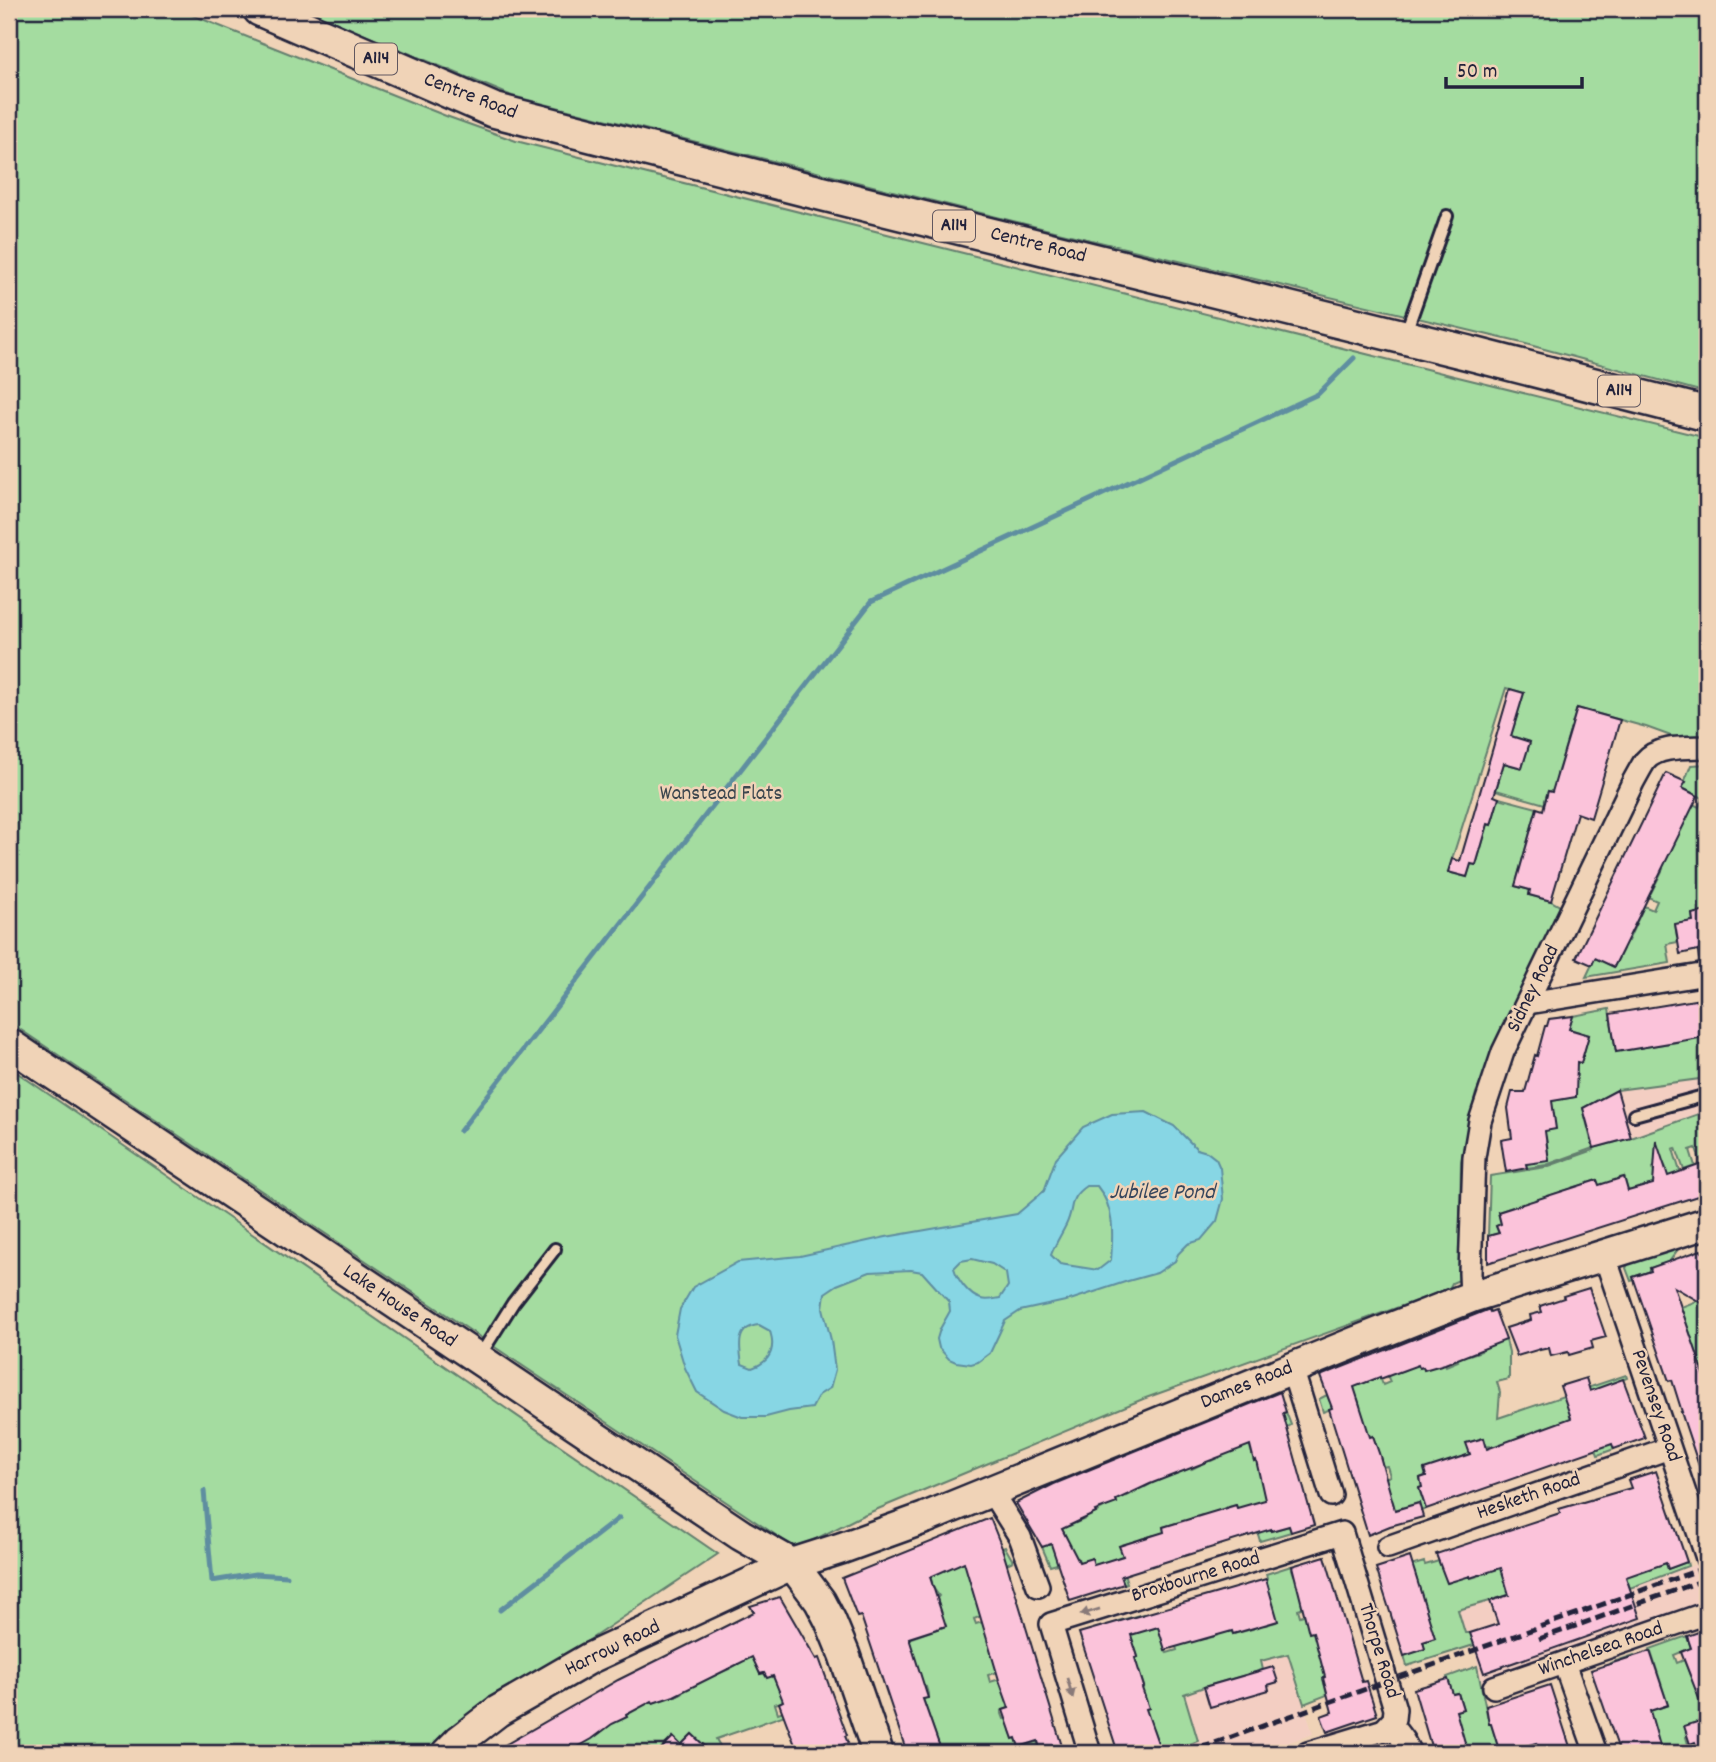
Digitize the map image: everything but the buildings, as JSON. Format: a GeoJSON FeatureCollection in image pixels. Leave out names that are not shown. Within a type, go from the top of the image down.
{"type":"FeatureCollection","features":[{"type":"Feature","properties":{"kind":"main road","name":"Centre Road"},"geometry":{"type":"LineString","coordinates":[[260,9],[493,110],[1707,414]]}},
{"type":"Feature","properties":{"kind":"main road","name":"Lake House Road"},"geometry":{"type":"LineString","coordinates":[[9,1044],[741,1535],[792,1564]]}},
{"type":"Feature","properties":{"kind":"main road","name":"Dames Road"},"geometry":{"type":"LineString","coordinates":[[792,1564],[925,1518],[1471,1297],[1707,1223]]}},
{"type":"Feature","properties":{"kind":"main road","name":"Harrow Road"},"geometry":{"type":"LineString","coordinates":[[447,1753],[498,1711],[590,1658],[792,1564]]}},
{"type":"Feature","properties":{"kind":"main road"},"geometry":{"type":"LineString","coordinates":[[792,1564],[820,1601],[830,1620],[878,1753]]}},
{"type":"Feature","properties":{"kind":"street","name":"Sidney Road"},"geometry":{"type":"LineString","coordinates":[[1471,1297],[1474,1157],[1480,1121],[1503,1052],[1647,758],[1671,749],[1707,747]]}},
{"type":"Feature","properties":{"kind":"street"},"geometry":{"type":"LineString","coordinates":[[1528,1003],[1707,974]]}},
{"type":"Feature","properties":{"kind":"street","name":"Pevensey Road"},"geometry":{"type":"LineString","coordinates":[[1604,1254],[1707,1559]]}},
{"type":"Feature","properties":{"kind":"street"},"geometry":{"type":"LineString","coordinates":[[1292,1368],[1331,1495]]}},
{"type":"Feature","properties":{"kind":"street","name":"Hesketh Road"},"geometry":{"type":"LineString","coordinates":[[1388,1547],[1669,1448]]}},
{"type":"Feature","properties":{"kind":"street"},"geometry":{"type":"LineString","coordinates":[[991,1491],[1020,1537],[1038,1586]]}},
{"type":"Feature","properties":{"kind":"street","name":"Broxbourne Road"},"geometry":{"type":"LineString","coordinates":[[1090,1753],[1051,1624],[1342,1533]]}},
{"type":"Feature","properties":{"kind":"street","name":"Thorpe Road"},"geometry":{"type":"LineString","coordinates":[[1342,1533],[1395,1709],[1394,1718],[1384,1731]]}},
{"type":"Feature","properties":{"kind":"street","name":"Winchelsea Road"},"geometry":{"type":"LineString","coordinates":[[1494,1687],[1707,1613]]}},
{"type":"Feature","properties":{"kind":"street"},"geometry":{"type":"LineString","coordinates":[[1564,1663],[1596,1753]]}},
{"type":"Feature","properties":{"kind":"street"},"geometry":{"type":"LineString","coordinates":[[1308,1753],[1384,1731]]}},
{"type":"Feature","properties":{"kind":"street","name":"Thorpe Road"},"geometry":{"type":"LineString","coordinates":[[1384,1731],[1397,1732],[1410,1753]]}},
{"type":"Feature","properties":{"kind":"lane"},"geometry":{"type":"LineString","coordinates":[[1405,337],[1447,216]]}},
{"type":"Feature","properties":{"kind":"lane"},"geometry":{"type":"LineString","coordinates":[[1634,1115],[1707,1095]]}},
{"type":"Feature","properties":{"kind":"lane"},"geometry":{"type":"LineString","coordinates":[[478,1360],[513,1303],[555,1250]]}},
{"type":"Feature","properties":{"kind":"shaded area"},"geometry":{"type":"Polygon","coordinates":[[[1707,1078],[1707,1111],[1594,1148],[1583,1108],[1617,1090],[1707,1078]]]}},
{"type":"Feature","properties":{"kind":"shaded area"},"geometry":{"type":"Polygon","coordinates":[[[1697,1564],[1707,1593],[1707,1599],[1703,1602],[1481,1681],[1474,1645],[1470,1633],[1466,1634],[1458,1610],[1583,1570],[1630,1588],[1697,1564]]]}},
{"type":"Feature","properties":{"kind":"shaded area"},"geometry":{"type":"Polygon","coordinates":[[[1288,1653],[1313,1734],[1258,1753],[1166,1753],[1198,1741],[1183,1694],[1263,1670],[1261,1661],[1288,1653]]]}},
{"type":"Feature","properties":{"kind":"green space","name":"Wanstead Flats"},"geometry":{"type":"Polygon","coordinates":[[[9,9],[177,9],[446,116],[516,141],[1707,438],[1707,737],[1679,739],[1577,708],[1573,721],[1591,734],[1571,728],[1564,751],[1583,757],[1563,755],[1557,774],[1556,793],[1548,791],[1545,800],[1569,811],[1496,790],[1504,763],[1522,768],[1530,742],[1511,736],[1524,693],[1506,688],[1448,872],[1467,877],[1471,864],[1476,865],[1499,798],[1537,808],[1515,886],[1530,890],[1529,895],[1551,901],[1563,908],[1476,1093],[1461,1161],[1459,1280],[1452,1283],[1449,1289],[1143,1399],[861,1516],[800,1547],[792,1546],[9,1022],[9,9]]]}},
{"type":"Feature","properties":{"kind":"green space"},"geometry":{"type":"Polygon","coordinates":[[[302,9],[1707,9],[1707,393],[1522,343],[1041,228],[512,96],[302,9]]]}},
{"type":"Feature","properties":{"kind":"green space"},"geometry":{"type":"Polygon","coordinates":[[[1707,764],[1707,911],[1692,914],[1693,921],[1675,924],[1678,942],[1667,944],[1670,963],[1586,977],[1595,958],[1614,967],[1623,949],[1612,934],[1628,941],[1644,906],[1653,910],[1657,901],[1633,890],[1651,893],[1663,869],[1647,861],[1693,804],[1699,807],[1703,798],[1682,788],[1691,765],[1707,764]]]}},
{"type":"Feature","properties":{"kind":"green space"},"geometry":{"type":"Polygon","coordinates":[[[1609,1009],[1616,1051],[1677,1042],[1682,1024],[1685,1040],[1704,1037],[1702,1021],[1707,1020],[1707,1078],[1617,1090],[1583,1108],[1593,1148],[1546,1165],[1527,1168],[1526,1164],[1549,1160],[1546,1137],[1528,1105],[1576,1097],[1561,1058],[1581,1063],[1589,1035],[1569,1029],[1573,1016],[1609,1009]]]}},
{"type":"Feature","properties":{"kind":"green space"},"geometry":{"type":"Polygon","coordinates":[[[9,1067],[718,1554],[462,1725],[429,1753],[9,1753],[9,1067]]]}},
{"type":"Feature","properties":{"kind":"green space"},"geometry":{"type":"Polygon","coordinates":[[[1707,1111],[1707,1170],[1704,1171],[1696,1148],[1690,1150],[1695,1166],[1684,1170],[1676,1148],[1673,1149],[1682,1178],[1666,1178],[1664,1164],[1653,1168],[1657,1186],[1628,1191],[1624,1177],[1619,1178],[1622,1189],[1605,1204],[1597,1180],[1521,1205],[1528,1229],[1513,1207],[1498,1212],[1501,1224],[1496,1226],[1500,1237],[1496,1238],[1495,1234],[1488,1236],[1490,1176],[1546,1167],[1594,1150],[1593,1148],[1631,1138],[1707,1111]]]}},
{"type":"Feature","properties":{"kind":"green space"},"geometry":{"type":"Polygon","coordinates":[[[1679,1248],[1669,1262],[1650,1268],[1651,1271],[1633,1277],[1634,1280],[1631,1281],[1626,1268],[1628,1264],[1679,1248]]]}},
{"type":"Feature","properties":{"kind":"green space"},"geometry":{"type":"Polygon","coordinates":[[[1702,1299],[1707,1306],[1707,1383],[1681,1307],[1702,1299]]]}},
{"type":"Feature","properties":{"kind":"green space"},"geometry":{"type":"Polygon","coordinates":[[[1506,1340],[1509,1379],[1497,1382],[1500,1392],[1498,1418],[1626,1375],[1627,1378],[1604,1387],[1614,1449],[1598,1455],[1584,1414],[1537,1430],[1543,1447],[1486,1446],[1483,1438],[1467,1443],[1470,1454],[1420,1478],[1422,1487],[1419,1489],[1426,1509],[1421,1511],[1418,1503],[1395,1510],[1393,1502],[1380,1506],[1373,1482],[1390,1476],[1387,1466],[1383,1467],[1373,1436],[1360,1441],[1358,1399],[1323,1412],[1319,1399],[1327,1395],[1329,1400],[1338,1392],[1380,1377],[1383,1385],[1390,1382],[1387,1375],[1417,1363],[1419,1368],[1445,1363],[1446,1366],[1458,1361],[1455,1355],[1467,1351],[1469,1355],[1481,1351],[1478,1341],[1506,1340]]]}},
{"type":"Feature","properties":{"kind":"green space"},"geometry":{"type":"Polygon","coordinates":[[[1286,1412],[1291,1425],[1267,1442],[1250,1447],[1254,1461],[1267,1457],[1274,1480],[1269,1524],[1271,1531],[1289,1526],[1291,1532],[1260,1541],[1252,1514],[1237,1508],[1236,1505],[1225,1508],[1206,1529],[1202,1515],[1192,1518],[1193,1523],[1180,1522],[1163,1527],[1167,1542],[1154,1535],[1141,1539],[1144,1548],[1136,1551],[1132,1542],[1120,1546],[1123,1556],[1119,1557],[1127,1583],[1124,1584],[1119,1571],[1079,1562],[1078,1558],[1050,1566],[1042,1547],[1066,1537],[1054,1513],[1069,1526],[1085,1519],[1075,1502],[1091,1515],[1104,1508],[1095,1492],[1110,1505],[1117,1502],[1113,1493],[1124,1487],[1127,1496],[1135,1492],[1129,1478],[1145,1487],[1158,1480],[1184,1454],[1175,1434],[1192,1469],[1200,1465],[1194,1451],[1204,1446],[1211,1461],[1231,1450],[1266,1422],[1286,1412]]]}},
{"type":"Feature","properties":{"kind":"green space"},"geometry":{"type":"Polygon","coordinates":[[[1642,1498],[1644,1501],[1629,1507],[1635,1523],[1650,1518],[1652,1525],[1635,1531],[1640,1545],[1657,1539],[1659,1547],[1643,1553],[1650,1568],[1666,1563],[1668,1569],[1687,1562],[1688,1566],[1630,1588],[1616,1550],[1581,1562],[1583,1570],[1458,1610],[1465,1633],[1470,1633],[1474,1645],[1407,1666],[1404,1655],[1425,1649],[1423,1642],[1435,1638],[1430,1623],[1418,1627],[1415,1618],[1427,1614],[1423,1599],[1411,1603],[1410,1599],[1421,1595],[1415,1573],[1402,1573],[1401,1569],[1424,1562],[1425,1565],[1439,1561],[1448,1583],[1455,1580],[1452,1571],[1459,1569],[1462,1577],[1481,1575],[1476,1557],[1484,1554],[1487,1561],[1498,1558],[1503,1574],[1519,1568],[1514,1551],[1522,1548],[1528,1564],[1544,1559],[1539,1542],[1545,1540],[1550,1554],[1568,1548],[1564,1533],[1571,1531],[1576,1546],[1594,1540],[1589,1524],[1596,1522],[1601,1538],[1609,1535],[1603,1513],[1642,1498]]]}},
{"type":"Feature","properties":{"kind":"green space"},"geometry":{"type":"Polygon","coordinates":[[[1005,1547],[1013,1561],[970,1581],[981,1616],[974,1619],[976,1624],[982,1622],[1013,1666],[988,1675],[990,1682],[1000,1679],[1009,1708],[1001,1711],[1004,1719],[1011,1716],[1010,1730],[1013,1738],[1016,1738],[1019,1747],[1037,1741],[1041,1753],[942,1753],[923,1699],[929,1697],[926,1687],[910,1691],[894,1644],[945,1626],[937,1598],[939,1596],[934,1589],[925,1585],[932,1582],[930,1576],[961,1563],[958,1554],[993,1552],[1005,1547]]]}},
{"type":"Feature","properties":{"kind":"green space"},"geometry":{"type":"Polygon","coordinates":[[[1291,1566],[1294,1575],[1305,1572],[1315,1604],[1298,1609],[1300,1616],[1307,1614],[1313,1632],[1335,1674],[1323,1678],[1327,1695],[1304,1704],[1288,1654],[1261,1661],[1263,1670],[1184,1694],[1198,1741],[1166,1753],[1141,1753],[1159,1746],[1153,1729],[1136,1734],[1122,1694],[1144,1686],[1138,1669],[1114,1665],[1138,1656],[1135,1648],[1128,1650],[1118,1621],[1143,1614],[1148,1630],[1158,1627],[1167,1653],[1177,1650],[1171,1630],[1203,1639],[1213,1637],[1212,1632],[1228,1615],[1233,1634],[1253,1629],[1262,1614],[1265,1625],[1276,1622],[1266,1574],[1291,1566]]]}},
{"type":"Feature","properties":{"kind":"green space"},"geometry":{"type":"Polygon","coordinates":[[[1687,1636],[1691,1648],[1674,1655],[1677,1663],[1684,1660],[1692,1675],[1704,1712],[1707,1712],[1707,1719],[1685,1726],[1687,1734],[1693,1734],[1686,1737],[1688,1744],[1695,1742],[1698,1748],[1707,1745],[1707,1753],[1662,1753],[1659,1743],[1642,1749],[1610,1663],[1634,1655],[1644,1689],[1657,1709],[1668,1705],[1650,1649],[1687,1636]]]}},
{"type":"Feature","properties":{"kind":"green space"},"geometry":{"type":"Polygon","coordinates":[[[760,1651],[756,1664],[760,1674],[773,1676],[784,1701],[775,1704],[778,1713],[806,1703],[814,1705],[716,1739],[724,1753],[712,1753],[692,1734],[681,1745],[673,1737],[657,1753],[648,1747],[642,1753],[567,1753],[592,1738],[620,1704],[647,1691],[653,1703],[660,1700],[667,1681],[675,1697],[682,1694],[681,1690],[729,1669],[760,1651]]]}},
{"type":"Feature","properties":{"kind":"green space"},"geometry":{"type":"Polygon","coordinates":[[[1477,1666],[1489,1724],[1500,1753],[1470,1753],[1468,1746],[1455,1749],[1455,1711],[1463,1709],[1458,1693],[1439,1699],[1450,1686],[1447,1677],[1477,1666]]]}},
{"type":"Feature","properties":{"kind":"green space"},"geometry":{"type":"Polygon","coordinates":[[[1535,1742],[1539,1753],[1501,1753],[1535,1742]]]}},
{"type":"Feature","properties":{"kind":"water","name":"Jubilee Pond"},"geometry":{"type":"Polygon","coordinates":[[[1146,1112],[1174,1126],[1197,1149],[1216,1159],[1220,1168],[1223,1199],[1217,1221],[1201,1240],[1188,1244],[1175,1261],[1157,1273],[1070,1300],[1020,1311],[1005,1321],[990,1353],[971,1364],[949,1359],[939,1348],[937,1339],[950,1311],[949,1302],[922,1272],[870,1272],[837,1285],[825,1293],[823,1308],[835,1370],[830,1388],[819,1395],[812,1408],[766,1417],[742,1417],[724,1410],[697,1392],[685,1368],[675,1335],[680,1309],[693,1287],[738,1262],[800,1256],[886,1237],[1017,1214],[1044,1191],[1056,1158],[1083,1127],[1112,1114],[1146,1112]],[[1086,1186],[1076,1195],[1069,1219],[1051,1255],[1060,1264],[1098,1270],[1111,1260],[1112,1222],[1103,1194],[1097,1186],[1086,1186]],[[972,1259],[961,1261],[954,1268],[968,1291],[983,1300],[1000,1298],[1008,1286],[1006,1273],[992,1264],[972,1259]],[[759,1325],[743,1333],[740,1344],[742,1364],[752,1368],[767,1359],[772,1344],[770,1331],[759,1325]]]}},
{"type":"Feature","properties":{"kind":"waterway"},"geometry":{"type":"LineString","coordinates":[[460,1131],[871,602],[1318,394],[1354,358]]}},
{"type":"Feature","properties":{"kind":"waterway"},"geometry":{"type":"LineString","coordinates":[[204,1491],[212,1581],[255,1574],[287,1576]]}},
{"type":"Feature","properties":{"kind":"waterway"},"geometry":{"type":"LineString","coordinates":[[500,1610],[619,1518]]}},
{"type":"Feature","properties":{"kind":"railway"},"geometry":{"type":"LineString","coordinates":[[1187,1753],[1707,1567]]}},
{"type":"Feature","properties":{"kind":"railway"},"geometry":{"type":"LineString","coordinates":[[1539,1639],[1707,1579]]}}]}
